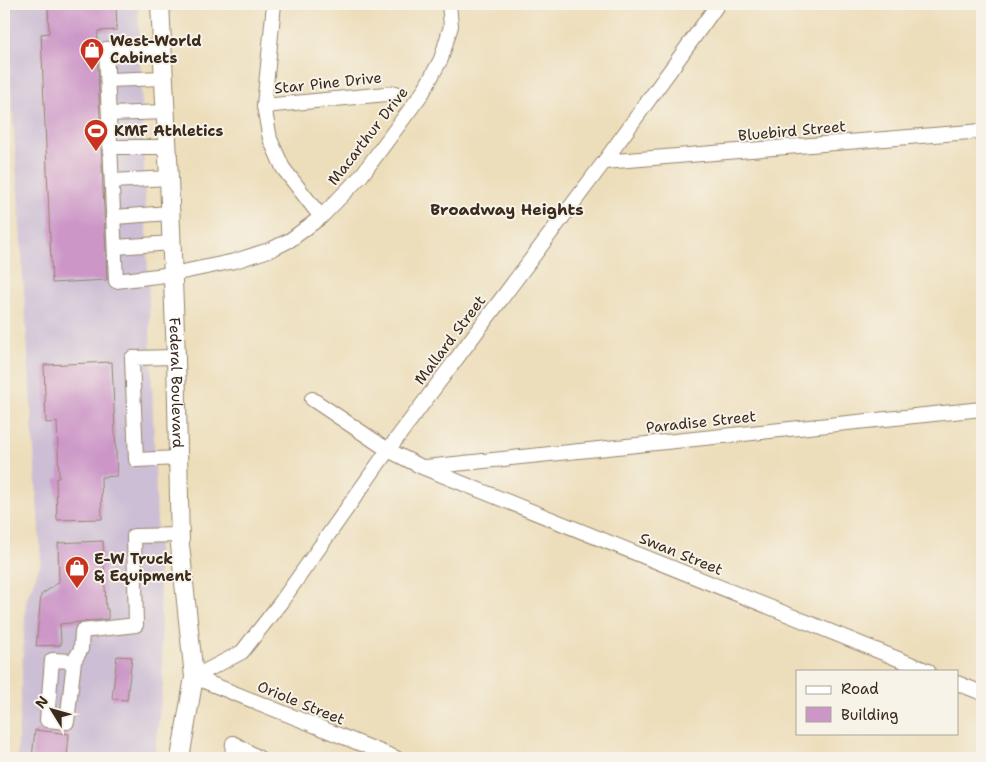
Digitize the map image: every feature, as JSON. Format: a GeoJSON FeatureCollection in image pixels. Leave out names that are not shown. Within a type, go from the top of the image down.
{"type":"FeatureCollection","features":[{"type":"Feature","properties":{"kind":"main road","name":"Federal Boulevard"},"geometry":{"type":"LineString","coordinates":[[160,4],[172,243],[180,535],[194,678],[180,758]]}},
{"type":"Feature","properties":{"kind":"street"},"geometry":{"type":"LineString","coordinates":[[274,4],[264,106],[270,139],[283,168],[322,217]]}},
{"type":"Feature","properties":{"kind":"street","name":"Macarthur Drive"},"geometry":{"type":"LineString","coordinates":[[116,247],[116,281],[173,274],[235,261],[272,249],[290,240],[322,217],[361,176],[424,92],[442,59],[451,26],[449,4]]}},
{"type":"Feature","properties":{"kind":"street","name":"Mallard Street"},"geometry":{"type":"LineString","coordinates":[[194,678],[242,652],[281,602],[388,450],[604,162],[718,4]]}},
{"type":"Feature","properties":{"kind":"street"},"geometry":{"type":"LineString","coordinates":[[162,47],[106,49],[112,181],[116,247],[172,243]]}},
{"type":"Feature","properties":{"kind":"street"},"geometry":{"type":"LineString","coordinates":[[108,80],[164,78]]}},
{"type":"Feature","properties":{"kind":"street","name":"Star Pine Drive"},"geometry":{"type":"LineString","coordinates":[[264,106],[396,93]]}},
{"type":"Feature","properties":{"kind":"street"},"geometry":{"type":"LineString","coordinates":[[109,114],[166,112]]}},
{"type":"Feature","properties":{"kind":"street","name":"Bluebird Street"},"geometry":{"type":"LineString","coordinates":[[604,162],[982,131]]}},
{"type":"Feature","properties":{"kind":"street"},"geometry":{"type":"LineString","coordinates":[[111,147],[168,146]]}},
{"type":"Feature","properties":{"kind":"street"},"geometry":{"type":"LineString","coordinates":[[112,181],[169,178]]}},
{"type":"Feature","properties":{"kind":"street"},"geometry":{"type":"LineString","coordinates":[[114,217],[170,212]]}},
{"type":"Feature","properties":{"kind":"street"},"geometry":{"type":"LineString","coordinates":[[176,357],[132,358],[136,460],[178,458]]}},
{"type":"Feature","properties":{"kind":"street","name":"Swan Street"},"geometry":{"type":"LineString","coordinates":[[312,399],[388,450],[422,467],[926,670]]}},
{"type":"Feature","properties":{"kind":"street","name":"Paradise Street"},"geometry":{"type":"LineString","coordinates":[[422,467],[982,409]]}},
{"type":"Feature","properties":{"kind":"street"},"geometry":{"type":"LineString","coordinates":[[74,661],[81,649],[82,631],[136,625],[134,536],[180,535]]}},
{"type":"Feature","properties":{"kind":"street","name":"Oriole Street"},"geometry":{"type":"LineString","coordinates":[[194,678],[396,758]]}},
{"type":"Feature","properties":{"kind":"street"},"geometry":{"type":"LineString","coordinates":[[958,682],[982,693]]}},
{"type":"Feature","properties":{"kind":"street"},"geometry":{"type":"LineString","coordinates":[[232,758],[233,743],[259,758]]}},
{"type":"Feature","properties":{"kind":"shaded area"},"geometry":{"type":"Polygon","coordinates":[[[6,4],[138,4],[163,684],[154,758],[17,758],[26,601],[41,562],[6,4]]]}},
{"type":"Feature","properties":{"kind":"building"},"geometry":{"type":"Polygon","coordinates":[[[48,4],[116,4],[117,30],[98,31],[97,49],[107,280],[52,283],[41,34],[49,33],[48,4]]]}},
{"type":"Feature","properties":{"kind":"building"},"geometry":{"type":"Polygon","coordinates":[[[112,362],[117,476],[101,477],[102,519],[57,520],[56,478],[59,478],[57,422],[46,423],[44,365],[112,362]]]}},
{"type":"Feature","properties":{"kind":"building","name":"E-W Truck & Equipment"},"geometry":{"type":"Polygon","coordinates":[[[103,541],[108,619],[60,624],[61,645],[36,646],[41,595],[59,582],[58,543],[103,541]]]}},
{"type":"Feature","properties":{"kind":"building"},"geometry":{"type":"Polygon","coordinates":[[[117,656],[132,657],[127,700],[112,699],[117,656]]]}},
{"type":"Feature","properties":{"kind":"building"},"geometry":{"type":"Polygon","coordinates":[[[35,730],[69,734],[67,758],[32,758],[35,730]]]}},
{"type":"Feature","properties":{"kind":"place","name":"West-World Cabinets"},"geometry":{"type":"Point","coordinates":[92,71]}},
{"type":"Feature","properties":{"kind":"place","name":"KMF Athletics"},"geometry":{"type":"Point","coordinates":[96,152]}},
{"type":"Feature","properties":{"kind":"place","name":"E-W Truck & Equipment"},"geometry":{"type":"Point","coordinates":[77,589]}},
{"type":"Feature","properties":{"kind":"district","name":"Broadway Heights"},"geometry":{"type":"Point","coordinates":[507,209]}}]}
